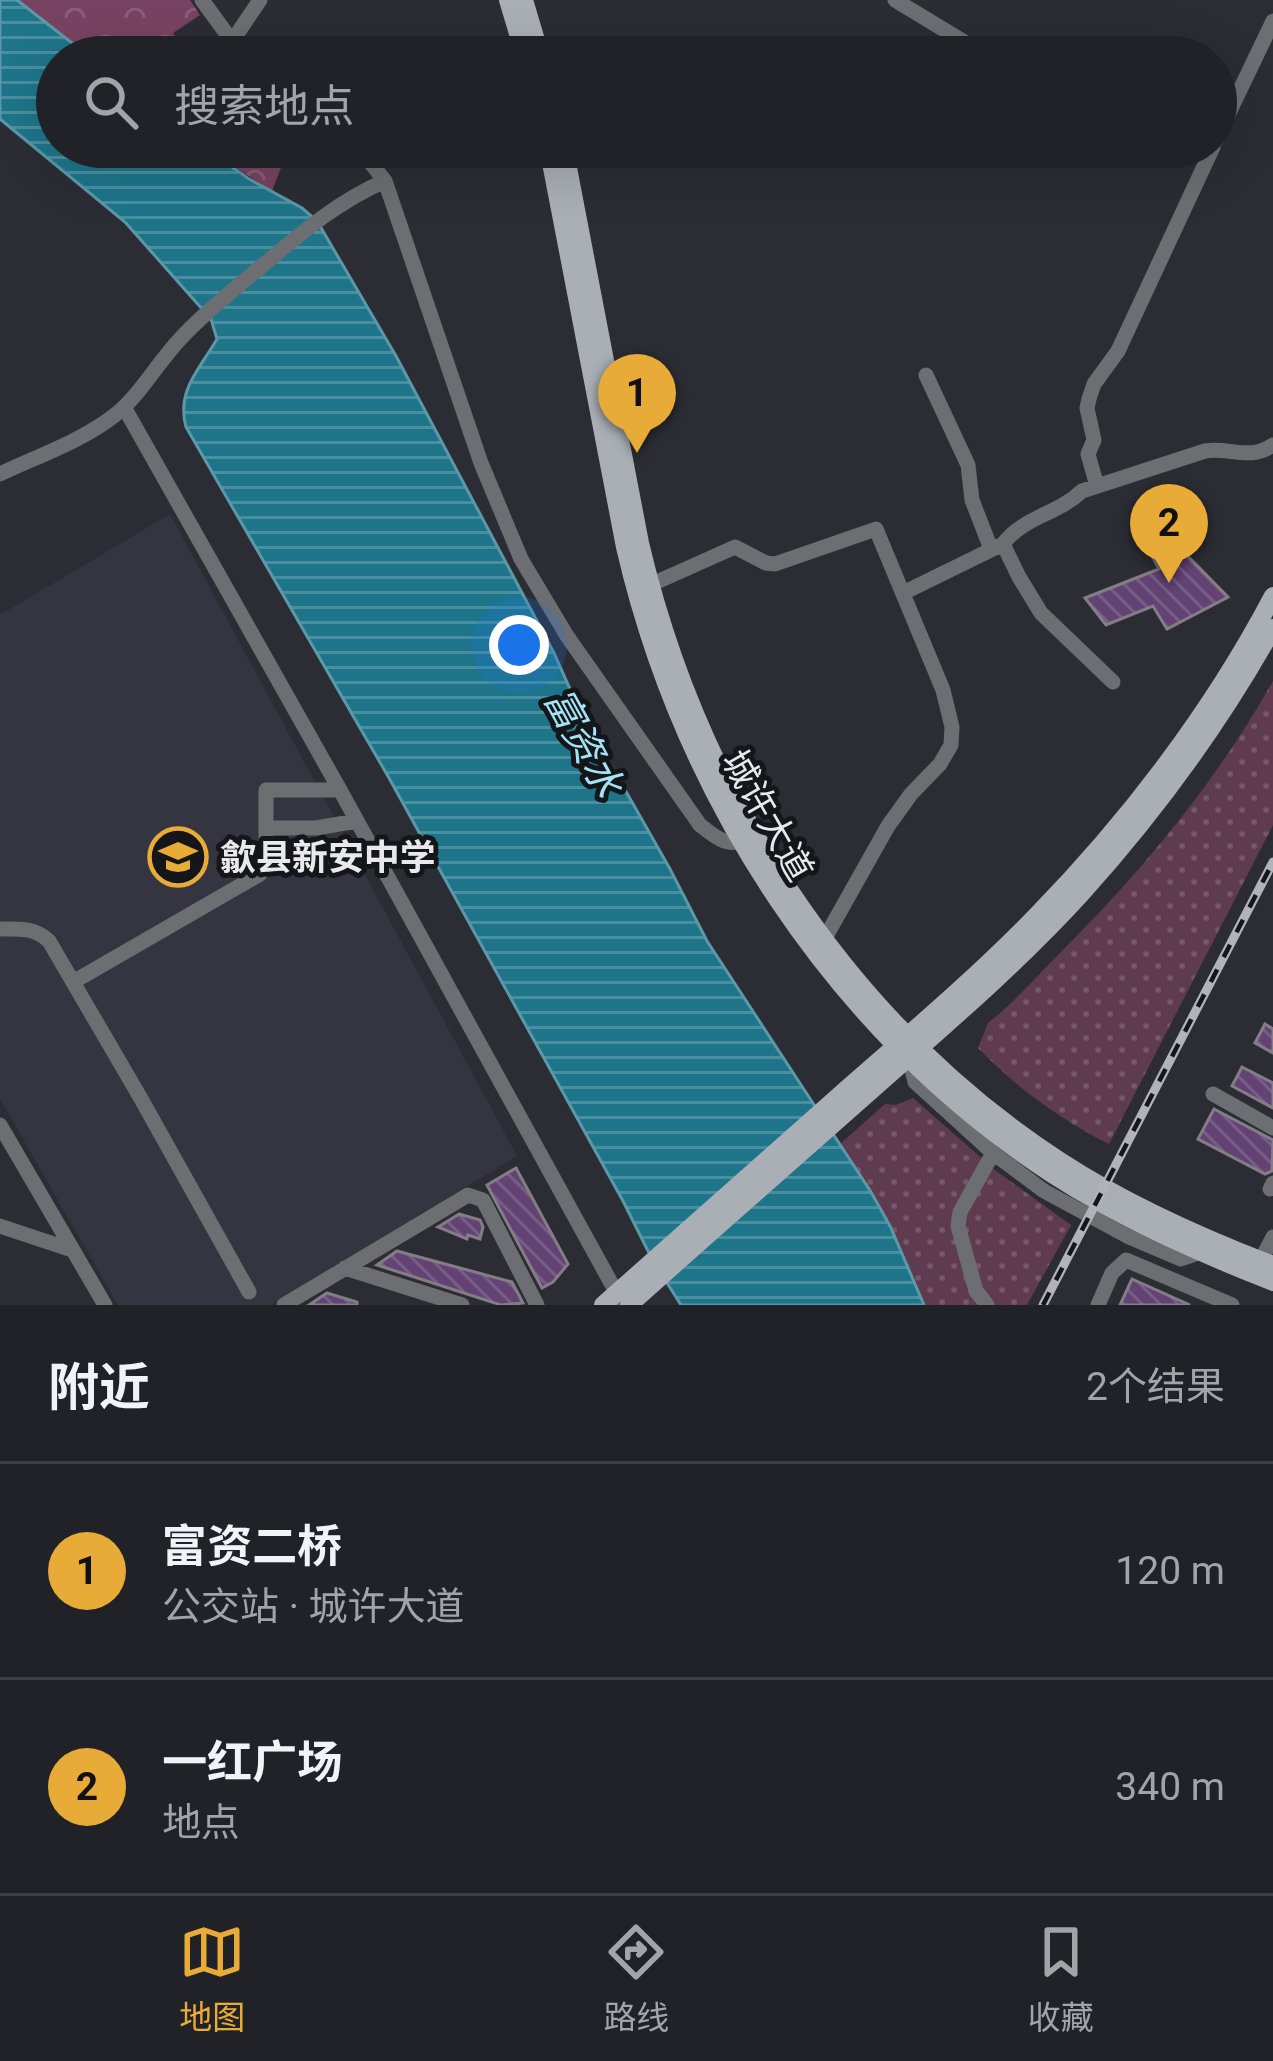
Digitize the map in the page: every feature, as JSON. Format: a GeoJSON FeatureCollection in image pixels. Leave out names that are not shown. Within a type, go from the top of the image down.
{"type":"FeatureCollection","features":[{"type":"Feature","properties":{"kind":"main road"},"geometry":{"type":"LineString","coordinates":[[508,0],[519,36]]}},
{"type":"Feature","properties":{"kind":"main road"},"geometry":{"type":"LineString","coordinates":[[524,0],[535,36]]}},
{"type":"Feature","properties":{"kind":"main road","name":"城许大道"},"geometry":{"type":"LineString","coordinates":[[552,168],[640,607],[662,674],[710,786],[909,1045],[975,1116],[1040,1166],[1102,1204],[1201,1252],[1262,1266]]}},
{"type":"Feature","properties":{"kind":"main road","name":"城许大道"},"geometry":{"type":"LineString","coordinates":[[568,168],[650,585],[690,705],[748,839],[795,926],[851,995],[1010,1125],[1073,1169],[1262,1266],[1273,1282]]}},
{"type":"Feature","properties":{"kind":"main road"},"geometry":{"type":"LineString","coordinates":[[909,1045],[1094,852],[1212,698],[1273,596]]}},
{"type":"Feature","properties":{"kind":"main road"},"geometry":{"type":"LineString","coordinates":[[618,1302],[909,1045],[1018,959],[1108,863],[1165,792],[1273,628]]}},
{"type":"Feature","properties":{"kind":"street"},"geometry":{"type":"LineString","coordinates":[[202,0],[230,36]]}},
{"type":"Feature","properties":{"kind":"street"},"geometry":{"type":"LineString","coordinates":[[236,36],[260,0]]}},
{"type":"Feature","properties":{"kind":"street"},"geometry":{"type":"LineString","coordinates":[[895,0],[954,36]]}},
{"type":"Feature","properties":{"kind":"street"},"geometry":{"type":"LineString","coordinates":[[1237,96],[1273,20]]}},
{"type":"Feature","properties":{"kind":"street"},"geometry":{"type":"LineString","coordinates":[[375,168],[386,181],[481,463],[528,573],[700,825],[722,843],[748,839]]}},
{"type":"Feature","properties":{"kind":"street"},"geometry":{"type":"LineString","coordinates":[[1097,486],[1088,454],[1094,440],[1089,399],[1118,351],[1203,168]]}},
{"type":"Feature","properties":{"kind":"street"},"geometry":{"type":"LineString","coordinates":[[0,474],[103,424],[201,317],[319,219],[386,181]]}},
{"type":"Feature","properties":{"kind":"street"},"geometry":{"type":"LineString","coordinates":[[926,375],[968,465],[972,500],[997,547],[1041,613],[1113,682]]}},
{"type":"Feature","properties":{"kind":"street"},"geometry":{"type":"LineString","coordinates":[[124,406],[340,790],[618,1302]]}},
{"type":"Feature","properties":{"kind":"street"},"geometry":{"type":"LineString","coordinates":[[903,593],[997,547],[1014,529],[1068,504],[1082,491],[1205,451],[1254,454],[1273,445]]}},
{"type":"Feature","properties":{"kind":"street"},"geometry":{"type":"LineString","coordinates":[[650,585],[735,547],[775,563],[876,529],[943,689],[951,745],[888,826],[825,938]]}},
{"type":"Feature","properties":{"kind":"street"},"geometry":{"type":"LineString","coordinates":[[73,982],[260,874],[266,866],[266,790],[340,790]]}},
{"type":"Feature","properties":{"kind":"street"},"geometry":{"type":"LineString","coordinates":[[266,828],[316,828],[357,821]]}},
{"type":"Feature","properties":{"kind":"street"},"geometry":{"type":"LineString","coordinates":[[0,929],[24,929],[49,941],[249,1292]]}},
{"type":"Feature","properties":{"kind":"street"},"geometry":{"type":"LineString","coordinates":[[909,1045],[915,1082],[993,1154],[1044,1191],[1181,1259],[1201,1252]]}},
{"type":"Feature","properties":{"kind":"street"},"geometry":{"type":"LineString","coordinates":[[1213,1094],[1273,1128]]}},
{"type":"Feature","properties":{"kind":"street"},"geometry":{"type":"LineString","coordinates":[[0,1125],[104,1305]]}},
{"type":"Feature","properties":{"kind":"street"},"geometry":{"type":"LineString","coordinates":[[988,1305],[976,1292],[958,1226],[960,1212],[993,1154]]}},
{"type":"Feature","properties":{"kind":"street"},"geometry":{"type":"LineString","coordinates":[[284,1305],[472,1195],[483,1201],[537,1305]]}},
{"type":"Feature","properties":{"kind":"street"},"geometry":{"type":"LineString","coordinates":[[0,1226],[72,1250]]}},
{"type":"Feature","properties":{"kind":"street"},"geometry":{"type":"LineString","coordinates":[[1262,1266],[1273,1237]]}},
{"type":"Feature","properties":{"kind":"street"},"geometry":{"type":"LineString","coordinates":[[1098,1305],[1112,1273],[1126,1260],[1232,1305]]}},
{"type":"Feature","properties":{"kind":"street"},"geometry":{"type":"LineString","coordinates":[[345,1268],[462,1305]]}},
{"type":"Feature","properties":{"kind":"shaded area","name":"歙县新安中学"},"geometry":{"type":"Polygon","coordinates":[[[170,514],[517,1156],[271,1305],[118,1305],[0,1099],[0,615],[170,514]]]}},
{"type":"Feature","properties":{"kind":"shaded area"},"geometry":{"type":"Polygon","coordinates":[[[1273,681],[1273,825],[1109,1144],[1039,1102],[978,1048],[988,1023],[1086,926],[1174,827],[1273,681]]]}},
{"type":"Feature","properties":{"kind":"shaded area"},"geometry":{"type":"Polygon","coordinates":[[[913,1098],[995,1170],[1071,1225],[1027,1305],[924,1305],[890,1226],[840,1144],[885,1104],[913,1098]]]}},
{"type":"Feature","properties":{"kind":"green space"},"geometry":{"type":"Polygon","coordinates":[[[17,0],[190,0],[200,15],[173,33],[175,36],[63,36],[17,0]]]}},
{"type":"Feature","properties":{"kind":"green space"},"geometry":{"type":"Polygon","coordinates":[[[236,168],[281,168],[272,191],[236,168]]]}},
{"type":"Feature","properties":{"kind":"water"},"geometry":{"type":"Polygon","coordinates":[[[0,0],[17,0],[63,36],[36,36],[36,149],[0,119],[0,0]]]}},
{"type":"Feature","properties":{"kind":"water","name":"富资水"},"geometry":{"type":"Polygon","coordinates":[[[59,168],[233,168],[317,221],[396,356],[578,707],[707,941],[871,1192],[924,1305],[681,1305],[389,778],[186,427],[187,391],[217,339],[211,319],[125,222],[59,168]]]}},
{"type":"Feature","properties":{"kind":"building"},"geometry":{"type":"Polygon","coordinates":[[[1171,539],[1228,597],[1167,629],[1153,606],[1106,625],[1085,598],[1159,569],[1149,551],[1171,539]]]}},
{"type":"Feature","properties":{"kind":"building"},"geometry":{"type":"Polygon","coordinates":[[[1265,1024],[1273,1029],[1273,1053],[1255,1043],[1265,1024]]]}},
{"type":"Feature","properties":{"kind":"building"},"geometry":{"type":"Polygon","coordinates":[[[1242,1067],[1273,1083],[1273,1108],[1232,1086],[1242,1067]]]}},
{"type":"Feature","properties":{"kind":"building"},"geometry":{"type":"Polygon","coordinates":[[[1214,1109],[1273,1140],[1272,1171],[1265,1174],[1198,1139],[1214,1109]]]}},
{"type":"Feature","properties":{"kind":"building"},"geometry":{"type":"Polygon","coordinates":[[[516,1168],[568,1264],[542,1288],[487,1185],[516,1168]]]}},
{"type":"Feature","properties":{"kind":"building"},"geometry":{"type":"Polygon","coordinates":[[[459,1214],[480,1220],[480,1239],[438,1227],[459,1214]]]}},
{"type":"Feature","properties":{"kind":"building"},"geometry":{"type":"Polygon","coordinates":[[[397,1251],[512,1282],[523,1303],[501,1305],[377,1265],[397,1251]]]}},
{"type":"Feature","properties":{"kind":"building"},"geometry":{"type":"Polygon","coordinates":[[[1132,1279],[1190,1305],[1120,1305],[1132,1279]]]}},
{"type":"Feature","properties":{"kind":"building"},"geometry":{"type":"Polygon","coordinates":[[[327,1293],[357,1302],[357,1305],[309,1305],[327,1293]]]}},
{"type":"Feature","properties":{"kind":"railway"},"geometry":{"type":"LineString","coordinates":[[1043,1305],[1273,862]]}},
{"type":"Feature","properties":{"kind":"place","name":"富资二桥"},"geometry":{"type":"Point","coordinates":[637,453]}},
{"type":"Feature","properties":{"kind":"place","name":"一红广场"},"geometry":{"type":"Point","coordinates":[1169,583]}},
{"type":"Feature","properties":{"kind":"place","name":"歙县新安中学"},"geometry":{"type":"Point","coordinates":[178,857]}}]}
